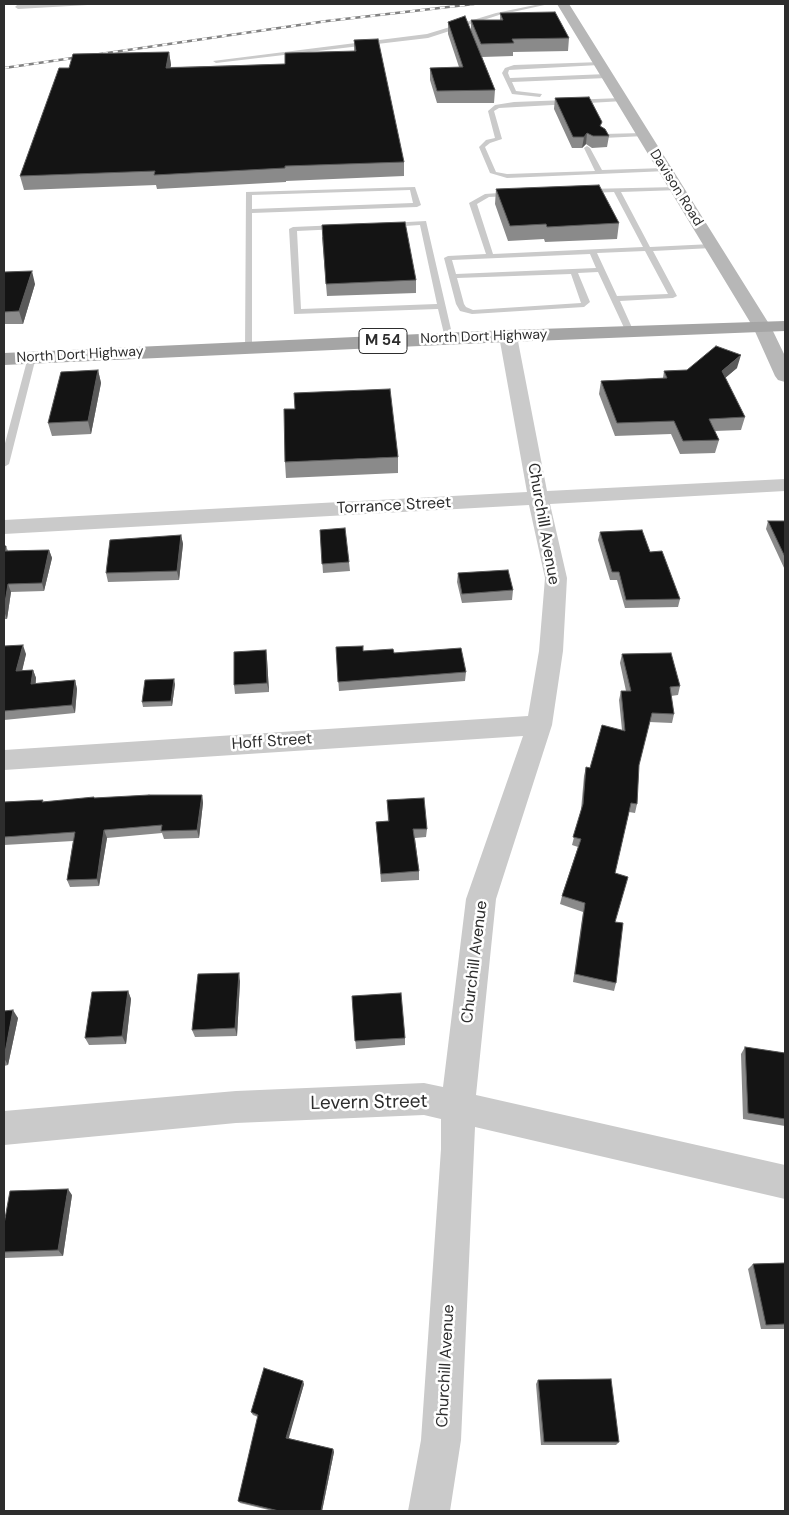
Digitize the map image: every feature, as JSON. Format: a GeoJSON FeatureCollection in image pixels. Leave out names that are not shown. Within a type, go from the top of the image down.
{"type":"FeatureCollection","features":[{"type":"Feature","properties":{"kind":"main road","name":"Davison Road"},"geometry":{"type":"LineString","coordinates":[[563,4],[762,327],[785,376]]}},
{"type":"Feature","properties":{"kind":"main road","name":"North Dort Highway"},"geometry":{"type":"LineString","coordinates":[[4,359],[449,338],[785,326]]}},
{"type":"Feature","properties":{"kind":"street","name":"Churchill Avenue"},"geometry":{"type":"LineString","coordinates":[[429,1511],[441,1440],[458,1149],[458,1105],[482,899],[539,724],[551,651],[556,578],[538,498],[508,336]]}},
{"type":"Feature","properties":{"kind":"street","name":"Torrance Street"},"geometry":{"type":"LineString","coordinates":[[4,527],[785,485]]}},
{"type":"Feature","properties":{"kind":"street","name":"Hoff Street"},"geometry":{"type":"LineString","coordinates":[[4,760],[539,724]]}},
{"type":"Feature","properties":{"kind":"street","name":"Levern Street"},"geometry":{"type":"LineString","coordinates":[[4,1128],[236,1107],[424,1099],[458,1105],[785,1182]]}},
{"type":"Feature","properties":{"kind":"lane"},"geometry":{"type":"LineString","coordinates":[[20,4],[18,6],[102,4]]}},
{"type":"Feature","properties":{"kind":"lane"},"geometry":{"type":"LineString","coordinates":[[216,61],[428,36],[498,14],[546,4]]}},
{"type":"Feature","properties":{"kind":"lane"},"geometry":{"type":"LineString","coordinates":[[549,95],[514,93],[505,73],[507,69],[514,67],[603,69]]}},
{"type":"Feature","properties":{"kind":"lane"},"geometry":{"type":"LineString","coordinates":[[508,80],[603,69]]}},
{"type":"Feature","properties":{"kind":"lane"},"geometry":{"type":"LineString","coordinates":[[576,94],[620,97]]}},
{"type":"Feature","properties":{"kind":"lane"},"geometry":{"type":"LineString","coordinates":[[620,97],[497,106],[491,111],[499,139],[488,141],[482,147],[493,173],[507,176],[665,170]]}},
{"type":"Feature","properties":{"kind":"lane"},"geometry":{"type":"LineString","coordinates":[[602,136],[643,135]]}},
{"type":"Feature","properties":{"kind":"lane"},"geometry":{"type":"LineString","coordinates":[[587,148],[599,172]]}},
{"type":"Feature","properties":{"kind":"lane"},"geometry":{"type":"LineString","coordinates":[[248,211],[417,205],[413,188],[248,193],[248,211],[248,348]]}},
{"type":"Feature","properties":{"kind":"lane"},"geometry":{"type":"LineString","coordinates":[[579,192],[677,189]]}},
{"type":"Feature","properties":{"kind":"lane"},"geometry":{"type":"LineString","coordinates":[[614,299],[673,296],[616,190]]}},
{"type":"Feature","properties":{"kind":"lane"},"geometry":{"type":"LineString","coordinates":[[473,203],[487,195],[524,194]]}},
{"type":"Feature","properties":{"kind":"lane"},"geometry":{"type":"LineString","coordinates":[[473,203],[502,202]]}},
{"type":"Feature","properties":{"kind":"lane"},"geometry":{"type":"LineString","coordinates":[[473,203],[490,256]]}},
{"type":"Feature","properties":{"kind":"lane"},"geometry":{"type":"LineString","coordinates":[[377,225],[424,223],[449,338]]}},
{"type":"Feature","properties":{"kind":"lane"},"geometry":{"type":"LineString","coordinates":[[349,226],[292,229],[297,312],[442,306]]}},
{"type":"Feature","properties":{"kind":"lane"},"geometry":{"type":"LineString","coordinates":[[574,272],[586,302],[584,305],[472,312],[464,309],[460,304],[448,258],[712,246]]}},
{"type":"Feature","properties":{"kind":"lane"},"geometry":{"type":"LineString","coordinates":[[592,251],[630,332]]}},
{"type":"Feature","properties":{"kind":"lane"},"geometry":{"type":"LineString","coordinates":[[453,276],[601,270]]}},
{"type":"Feature","properties":{"kind":"lane"},"geometry":{"type":"LineString","coordinates":[[4,464],[32,358]]}},
{"type":"Feature","properties":{"kind":"building"},"geometry":{"type":"Polygon","coordinates":[[[555,12],[569,38],[512,39],[514,43],[481,44],[471,20],[503,20],[500,13],[555,12]]]}},
{"type":"Feature","properties":{"kind":"building"},"geometry":{"type":"Polygon","coordinates":[[[465,16],[495,90],[437,91],[430,68],[463,67],[448,22],[465,16]]]}},
{"type":"Feature","properties":{"kind":"building"},"geometry":{"type":"Polygon","coordinates":[[[378,39],[404,162],[285,166],[285,168],[154,175],[155,171],[20,176],[59,68],[69,68],[73,54],[169,52],[166,68],[285,64],[285,53],[356,51],[354,40],[378,39]]]}},
{"type":"Feature","properties":{"kind":"building"},"geometry":{"type":"Polygon","coordinates":[[[589,97],[602,122],[600,126],[605,129],[609,136],[593,136],[587,133],[584,137],[573,137],[555,98],[589,97]]]}},
{"type":"Feature","properties":{"kind":"building"},"geometry":{"type":"Polygon","coordinates":[[[599,185],[619,223],[547,227],[546,224],[510,226],[496,189],[599,185]]]}},
{"type":"Feature","properties":{"kind":"building"},"geometry":{"type":"Polygon","coordinates":[[[405,222],[416,280],[326,284],[322,225],[405,222]]]}},
{"type":"Feature","properties":{"kind":"building"},"geometry":{"type":"Polygon","coordinates":[[[32,271],[19,311],[4,312],[4,272],[32,271]]]}},
{"type":"Feature","properties":{"kind":"building"},"geometry":{"type":"Polygon","coordinates":[[[716,346],[741,355],[722,371],[745,417],[709,419],[719,440],[683,441],[674,421],[617,423],[601,381],[667,378],[664,371],[687,370],[716,346]]]}},
{"type":"Feature","properties":{"kind":"building"},"geometry":{"type":"Polygon","coordinates":[[[98,370],[88,421],[48,423],[61,372],[98,370]]]}},
{"type":"Feature","properties":{"kind":"building"},"geometry":{"type":"Polygon","coordinates":[[[390,389],[398,457],[285,462],[284,409],[295,409],[294,393],[390,389]]]}},
{"type":"Feature","properties":{"kind":"building"},"geometry":{"type":"Polygon","coordinates":[[[768,521],[785,521],[785,557],[768,521]]]}},
{"type":"Feature","properties":{"kind":"building"},"geometry":{"type":"Polygon","coordinates":[[[345,528],[349,562],[322,564],[320,530],[345,528]]]}},
{"type":"Feature","properties":{"kind":"building"},"geometry":{"type":"Polygon","coordinates":[[[642,530],[650,552],[662,551],[680,599],[626,600],[619,572],[612,572],[600,532],[642,530]]]}},
{"type":"Feature","properties":{"kind":"building"},"geometry":{"type":"Polygon","coordinates":[[[181,535],[177,571],[106,573],[110,540],[181,535]]]}},
{"type":"Feature","properties":{"kind":"building"},"geometry":{"type":"Polygon","coordinates":[[[4,546],[6,546],[5,551],[49,550],[42,583],[8,584],[4,609],[4,546]]]}},
{"type":"Feature","properties":{"kind":"building"},"geometry":{"type":"Polygon","coordinates":[[[508,570],[513,590],[462,594],[458,573],[508,570]]]}},
{"type":"Feature","properties":{"kind":"building"},"geometry":{"type":"Polygon","coordinates":[[[23,645],[16,671],[33,670],[31,684],[75,680],[72,705],[4,711],[4,646],[23,645]]]}},
{"type":"Feature","properties":{"kind":"building"},"geometry":{"type":"Polygon","coordinates":[[[363,646],[363,651],[393,649],[394,653],[461,648],[466,672],[338,682],[336,647],[363,646]]]}},
{"type":"Feature","properties":{"kind":"building"},"geometry":{"type":"Polygon","coordinates":[[[266,650],[267,683],[234,685],[234,652],[266,650]]]}},
{"type":"Feature","properties":{"kind":"building"},"geometry":{"type":"Polygon","coordinates":[[[671,653],[680,686],[670,687],[674,714],[652,713],[639,765],[637,804],[631,803],[615,873],[628,877],[615,922],[623,923],[616,983],[575,974],[585,903],[562,896],[581,839],[573,837],[583,804],[586,767],[590,768],[602,725],[625,731],[621,691],[631,691],[622,654],[671,653]]]}},
{"type":"Feature","properties":{"kind":"building"},"geometry":{"type":"Polygon","coordinates":[[[174,679],[171,701],[142,702],[145,680],[174,679]]]}},
{"type":"Feature","properties":{"kind":"building"},"geometry":{"type":"Polygon","coordinates":[[[202,795],[197,830],[161,831],[162,825],[104,830],[97,879],[67,880],[75,832],[4,837],[4,802],[43,800],[42,802],[94,797],[202,795]]]}},
{"type":"Feature","properties":{"kind":"building"},"geometry":{"type":"Polygon","coordinates":[[[424,798],[427,829],[413,829],[419,871],[381,874],[376,822],[389,821],[387,800],[424,798]]]}},
{"type":"Feature","properties":{"kind":"building"},"geometry":{"type":"Polygon","coordinates":[[[239,973],[235,1028],[192,1030],[198,974],[239,973]]]}},
{"type":"Feature","properties":{"kind":"building"},"geometry":{"type":"Polygon","coordinates":[[[128,991],[122,1036],[85,1038],[92,992],[128,991]]]}},
{"type":"Feature","properties":{"kind":"building"},"geometry":{"type":"Polygon","coordinates":[[[401,993],[405,1038],[355,1041],[352,996],[401,993]]]}},
{"type":"Feature","properties":{"kind":"building"},"geometry":{"type":"Polygon","coordinates":[[[13,1010],[4,1058],[4,1011],[13,1010]]]}},
{"type":"Feature","properties":{"kind":"building"},"geometry":{"type":"Polygon","coordinates":[[[745,1047],[785,1053],[785,1119],[748,1113],[745,1047]]]}},
{"type":"Feature","properties":{"kind":"building"},"geometry":{"type":"Polygon","coordinates":[[[68,1189],[58,1250],[4,1252],[4,1224],[10,1191],[68,1189]]]}},
{"type":"Feature","properties":{"kind":"building"},"geometry":{"type":"Polygon","coordinates":[[[785,1263],[785,1324],[766,1325],[753,1264],[785,1263]]]}},
{"type":"Feature","properties":{"kind":"building"},"geometry":{"type":"Polygon","coordinates":[[[264,1368],[303,1381],[286,1438],[333,1449],[321,1511],[279,1511],[238,1501],[258,1415],[251,1412],[264,1368]]]}},
{"type":"Feature","properties":{"kind":"building"},"geometry":{"type":"Polygon","coordinates":[[[611,1379],[619,1442],[544,1442],[538,1380],[611,1379]]]}},
{"type":"Feature","properties":{"kind":"railway"},"geometry":{"type":"LineString","coordinates":[[4,68],[327,21],[474,4]]}}]}
